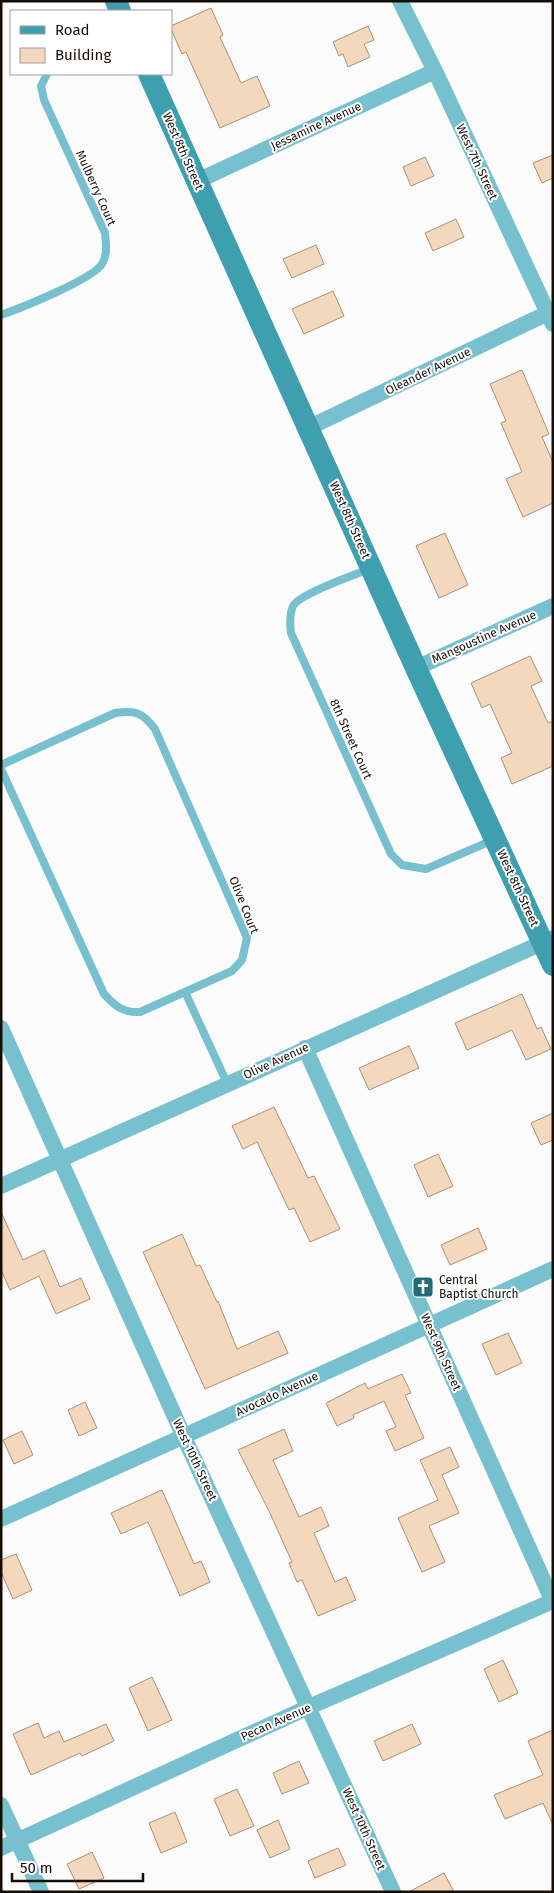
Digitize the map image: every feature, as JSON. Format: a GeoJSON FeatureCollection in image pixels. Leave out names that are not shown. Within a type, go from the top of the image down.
{"type":"FeatureCollection","features":[{"type":"Feature","properties":{"kind":"street","name":"West 7th Street"},"geometry":{"type":"LineString","coordinates":[[400,1],[435,71],[550,318]]}},
{"type":"Feature","properties":{"kind":"street","name":"Jessamine Avenue"},"geometry":{"type":"LineString","coordinates":[[197,181],[435,71]]}},
{"type":"Feature","properties":{"kind":"street","name":"West 8th Street"},"geometry":{"type":"LineString","coordinates":[[148,75],[416,668],[495,839],[548,940],[553,965]]}},
{"type":"Feature","properties":{"kind":"street","name":"Oleander Avenue"},"geometry":{"type":"LineString","coordinates":[[308,428],[550,318]]}},
{"type":"Feature","properties":{"kind":"street","name":"Mangoustine Avenue"},"geometry":{"type":"LineString","coordinates":[[416,668],[553,606]]}},
{"type":"Feature","properties":{"kind":"street","name":"Olive Avenue"},"geometry":{"type":"LineString","coordinates":[[1,1186],[548,940]]}},
{"type":"Feature","properties":{"kind":"street","name":"West 10th Street"},"geometry":{"type":"LineString","coordinates":[[1,1028],[184,1437],[393,1892]]}},
{"type":"Feature","properties":{"kind":"street","name":"West 9th Street"},"geometry":{"type":"LineString","coordinates":[[305,1048],[553,1601]]}},
{"type":"Feature","properties":{"kind":"street","name":"Avocado Avenue"},"geometry":{"type":"LineString","coordinates":[[1,1519],[553,1269]]}},
{"type":"Feature","properties":{"kind":"street","name":"Pecan Avenue"},"geometry":{"type":"LineString","coordinates":[[1,1848],[309,1708],[553,1601]]}},
{"type":"Feature","properties":{"kind":"street"},"geometry":{"type":"LineString","coordinates":[[1,1806],[41,1892]]}},
{"type":"Feature","properties":{"kind":"lane","name":"Mulberry Court"},"geometry":{"type":"LineString","coordinates":[[1,315],[88,276],[102,264],[107,249],[105,233],[44,100],[41,86],[46,75]]}},
{"type":"Feature","properties":{"kind":"lane","name":"8th Street Court"},"geometry":{"type":"LineString","coordinates":[[371,568],[303,597],[293,605],[290,620],[291,633],[391,854],[402,864],[426,869],[495,839]]}},
{"type":"Feature","properties":{"kind":"lane","name":"Olive Court"},"geometry":{"type":"LineString","coordinates":[[1,765],[114,713],[130,711],[145,716],[156,729],[247,938],[242,960],[232,971],[140,1012],[128,1013],[115,1007],[104,994],[1,770]]}},
{"type":"Feature","properties":{"kind":"lane"},"geometry":{"type":"LineString","coordinates":[[185,992],[227,1083]]}},
{"type":"Feature","properties":{"kind":"building"},"geometry":{"type":"Polygon","coordinates":[[[211,8],[223,35],[220,37],[241,83],[257,76],[270,106],[220,128],[186,52],[182,54],[172,31],[172,26],[211,8]]]}},
{"type":"Feature","properties":{"kind":"building"},"geometry":{"type":"Polygon","coordinates":[[[368,26],[374,40],[364,44],[370,57],[348,67],[343,54],[339,56],[333,42],[368,26]]]}},
{"type":"Feature","properties":{"kind":"building"},"geometry":{"type":"Polygon","coordinates":[[[553,155],[553,178],[542,183],[533,163],[553,155]]]}},
{"type":"Feature","properties":{"kind":"building"},"geometry":{"type":"Polygon","coordinates":[[[425,157],[434,176],[411,186],[403,167],[425,157]]]}},
{"type":"Feature","properties":{"kind":"building"},"geometry":{"type":"Polygon","coordinates":[[[456,219],[464,237],[433,251],[425,233],[456,219]]]}},
{"type":"Feature","properties":{"kind":"building"},"geometry":{"type":"Polygon","coordinates":[[[316,245],[324,264],[292,278],[283,259],[316,245]]]}},
{"type":"Feature","properties":{"kind":"building"},"geometry":{"type":"Polygon","coordinates":[[[333,291],[344,316],[304,334],[292,309],[333,291]]]}},
{"type":"Feature","properties":{"kind":"building"},"geometry":{"type":"Polygon","coordinates":[[[522,370],[549,434],[542,437],[553,462],[553,503],[523,517],[506,479],[522,472],[501,423],[506,421],[490,384],[522,370]]]}},
{"type":"Feature","properties":{"kind":"building"},"geometry":{"type":"Polygon","coordinates":[[[445,533],[468,585],[439,598],[416,546],[445,533]]]}},
{"type":"Feature","properties":{"kind":"building"},"geometry":{"type":"Polygon","coordinates":[[[530,656],[542,681],[531,686],[548,723],[553,721],[553,766],[512,784],[501,758],[512,753],[490,704],[482,708],[471,683],[530,656]]]}},
{"type":"Feature","properties":{"kind":"building"},"geometry":{"type":"Polygon","coordinates":[[[522,994],[537,1029],[541,1027],[551,1049],[526,1060],[512,1030],[467,1050],[455,1023],[522,994]]]}},
{"type":"Feature","properties":{"kind":"building"},"geometry":{"type":"Polygon","coordinates":[[[409,1046],[419,1068],[369,1090],[359,1068],[409,1046]]]}},
{"type":"Feature","properties":{"kind":"building"},"geometry":{"type":"Polygon","coordinates":[[[274,1107],[308,1178],[314,1176],[340,1229],[310,1242],[294,1208],[289,1210],[257,1142],[243,1149],[232,1126],[274,1107]]]}},
{"type":"Feature","properties":{"kind":"building"},"geometry":{"type":"Polygon","coordinates":[[[553,1113],[553,1140],[541,1145],[531,1123],[553,1113]]]}},
{"type":"Feature","properties":{"kind":"building"},"geometry":{"type":"Polygon","coordinates":[[[438,1154],[453,1186],[428,1197],[414,1165],[438,1154]]]}},
{"type":"Feature","properties":{"kind":"building"},"geometry":{"type":"Polygon","coordinates":[[[1,1212],[23,1260],[44,1250],[60,1287],[81,1278],[90,1299],[56,1314],[39,1276],[10,1290],[1,1270],[1,1212]]]}},
{"type":"Feature","properties":{"kind":"building"},"geometry":{"type":"Polygon","coordinates":[[[478,1228],[487,1249],[450,1265],[441,1245],[478,1228]]]}},
{"type":"Feature","properties":{"kind":"building"},"geometry":{"type":"Polygon","coordinates":[[[182,1234],[196,1266],[200,1265],[218,1301],[237,1349],[278,1331],[288,1353],[205,1389],[143,1252],[182,1234]]]}},
{"type":"Feature","properties":{"kind":"building"},"geometry":{"type":"Polygon","coordinates":[[[508,1333],[522,1363],[496,1375],[482,1344],[508,1333]]]}},
{"type":"Feature","properties":{"kind":"building"},"geometry":{"type":"Polygon","coordinates":[[[402,1374],[411,1393],[405,1395],[424,1438],[395,1451],[386,1431],[396,1427],[384,1401],[353,1415],[354,1418],[337,1426],[326,1403],[365,1383],[368,1389],[402,1374]]]}},
{"type":"Feature","properties":{"kind":"building"},"geometry":{"type":"Polygon","coordinates":[[[85,1402],[97,1428],[79,1436],[68,1410],[85,1402]]]}},
{"type":"Feature","properties":{"kind":"building"},"geometry":{"type":"Polygon","coordinates":[[[284,1429],[293,1451],[273,1460],[299,1517],[321,1507],[329,1526],[314,1533],[335,1582],[346,1577],[356,1600],[318,1616],[302,1580],[297,1582],[289,1563],[292,1562],[238,1450],[284,1429]]]}},
{"type":"Feature","properties":{"kind":"building"},"geometry":{"type":"Polygon","coordinates":[[[22,1431],[33,1455],[14,1464],[3,1440],[22,1431]]]}},
{"type":"Feature","properties":{"kind":"building"},"geometry":{"type":"Polygon","coordinates":[[[450,1447],[459,1467],[442,1475],[459,1513],[429,1526],[445,1562],[422,1572],[398,1518],[438,1500],[420,1460],[450,1447]]]}},
{"type":"Feature","properties":{"kind":"building"},"geometry":{"type":"Polygon","coordinates":[[[162,1490],[194,1564],[201,1561],[210,1582],[180,1596],[148,1522],[121,1534],[111,1513],[162,1490]]]}},
{"type":"Feature","properties":{"kind":"building"},"geometry":{"type":"Polygon","coordinates":[[[16,1554],[32,1590],[13,1599],[1,1572],[1,1560],[16,1554]]]}},
{"type":"Feature","properties":{"kind":"building"},"geometry":{"type":"Polygon","coordinates":[[[503,1660],[518,1693],[499,1702],[484,1669],[503,1660]]]}},
{"type":"Feature","properties":{"kind":"building"},"geometry":{"type":"Polygon","coordinates":[[[152,1677],[172,1720],[148,1731],[129,1688],[152,1677]]]}},
{"type":"Feature","properties":{"kind":"building"},"geometry":{"type":"Polygon","coordinates":[[[38,1723],[44,1738],[59,1731],[64,1742],[106,1724],[114,1741],[82,1756],[80,1753],[31,1775],[13,1734],[38,1723]]]}},
{"type":"Feature","properties":{"kind":"building"},"geometry":{"type":"Polygon","coordinates":[[[412,1724],[421,1744],[383,1761],[374,1741],[412,1724]]]}},
{"type":"Feature","properties":{"kind":"building"},"geometry":{"type":"Polygon","coordinates":[[[553,1730],[553,1825],[543,1803],[505,1819],[494,1795],[543,1775],[528,1741],[553,1730]]]}},
{"type":"Feature","properties":{"kind":"building"},"geometry":{"type":"Polygon","coordinates":[[[299,1761],[309,1783],[282,1794],[273,1773],[299,1761]]]}},
{"type":"Feature","properties":{"kind":"building"},"geometry":{"type":"Polygon","coordinates":[[[237,1789],[254,1826],[230,1836],[214,1799],[237,1789]]]}},
{"type":"Feature","properties":{"kind":"building"},"geometry":{"type":"Polygon","coordinates":[[[175,1812],[187,1842],[161,1853],[149,1823],[175,1812]]]}},
{"type":"Feature","properties":{"kind":"building"},"geometry":{"type":"Polygon","coordinates":[[[278,1820],[290,1849],[270,1858],[257,1830],[278,1820]]]}},
{"type":"Feature","properties":{"kind":"building"},"geometry":{"type":"Polygon","coordinates":[[[338,1848],[346,1865],[315,1878],[308,1861],[338,1848]]]}},
{"type":"Feature","properties":{"kind":"building"},"geometry":{"type":"Polygon","coordinates":[[[92,1852],[104,1878],[79,1889],[67,1864],[92,1852]]]}},
{"type":"Feature","properties":{"kind":"building"},"geometry":{"type":"Polygon","coordinates":[[[444,1873],[454,1892],[409,1892],[444,1873]]]}},
{"type":"Feature","properties":{"kind":"place","name":"Central Baptist Church"},"geometry":{"type":"Point","coordinates":[423,1287]}}]}
